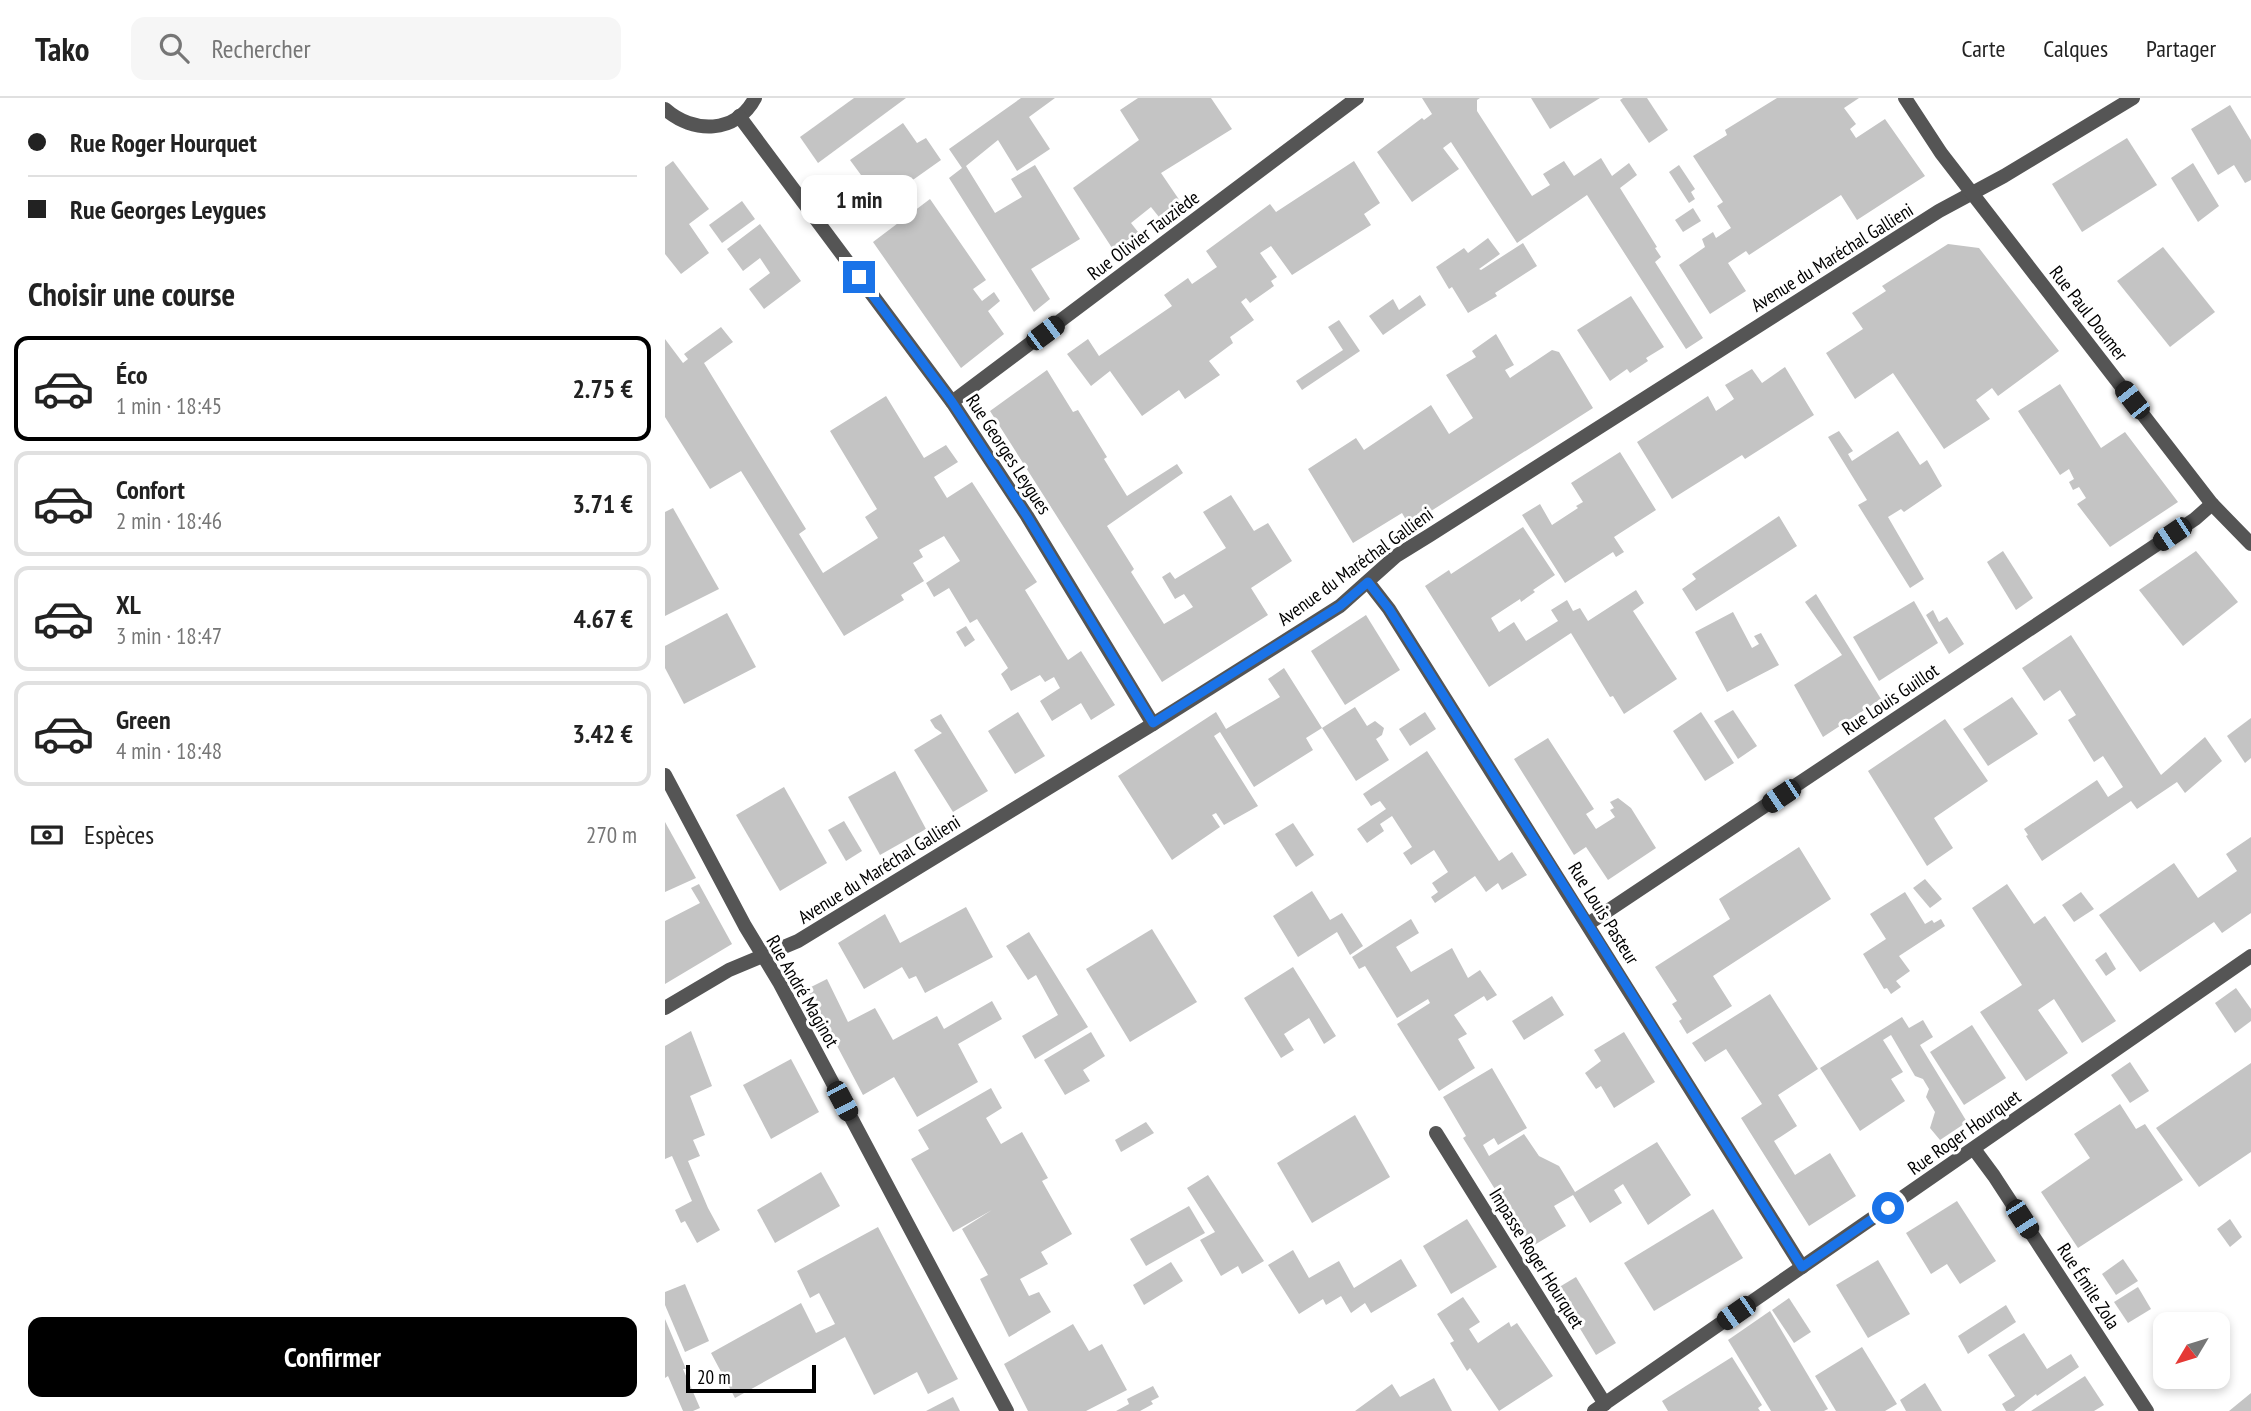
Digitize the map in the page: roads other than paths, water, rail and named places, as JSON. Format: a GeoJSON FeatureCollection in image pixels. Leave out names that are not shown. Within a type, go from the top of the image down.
{"type":"FeatureCollection","features":[{"type":"Feature","properties":{"kind":"street"},"geometry":{"type":"LineString","coordinates":[[665,109],[689,125],[724,125],[739,117],[755,98]]}},
{"type":"Feature","properties":{"kind":"street","name":"Rue Olivier Tauziède"},"geometry":{"type":"LineString","coordinates":[[952,402],[1357,98]]}},
{"type":"Feature","properties":{"kind":"street","name":"Rue Paul Doumer"},"geometry":{"type":"LineString","coordinates":[[1905,98],[1941,153],[2212,504],[2251,544]]}},
{"type":"Feature","properties":{"kind":"street","name":"Avenue du Maréchal Gallieni"},"geometry":{"type":"LineString","coordinates":[[665,1008],[729,970],[798,941],[1153,723],[1340,606],[1407,549],[1939,211],[2133,98]]}},
{"type":"Feature","properties":{"kind":"street","name":"Rue Georges Leygues"},"geometry":{"type":"LineString","coordinates":[[739,117],[952,402],[1027,516],[1153,723]]}},
{"type":"Feature","properties":{"kind":"street","name":"Rue Louis Guillot"},"geometry":{"type":"LineString","coordinates":[[1588,924],[2195,519],[2212,504]]}},
{"type":"Feature","properties":{"kind":"street","name":"Rue Louis Pasteur"},"geometry":{"type":"LineString","coordinates":[[1368,582],[1389,609],[1802,1267]]}},
{"type":"Feature","properties":{"kind":"street","name":"Rue André Maginot"},"geometry":{"type":"LineString","coordinates":[[665,775],[762,957],[786,994],[1007,1411]]}},
{"type":"Feature","properties":{"kind":"street","name":"Rue Roger Hourquet"},"geometry":{"type":"LineString","coordinates":[[1600,1408],[2251,956]]}},
{"type":"Feature","properties":{"kind":"street","name":"Impasse Roger Hourquet"},"geometry":{"type":"LineString","coordinates":[[1436,1133],[1600,1408]]}},
{"type":"Feature","properties":{"kind":"street","name":"Rue Émile Zola"},"geometry":{"type":"LineString","coordinates":[[1974,1149],[2147,1411]]}}]}
